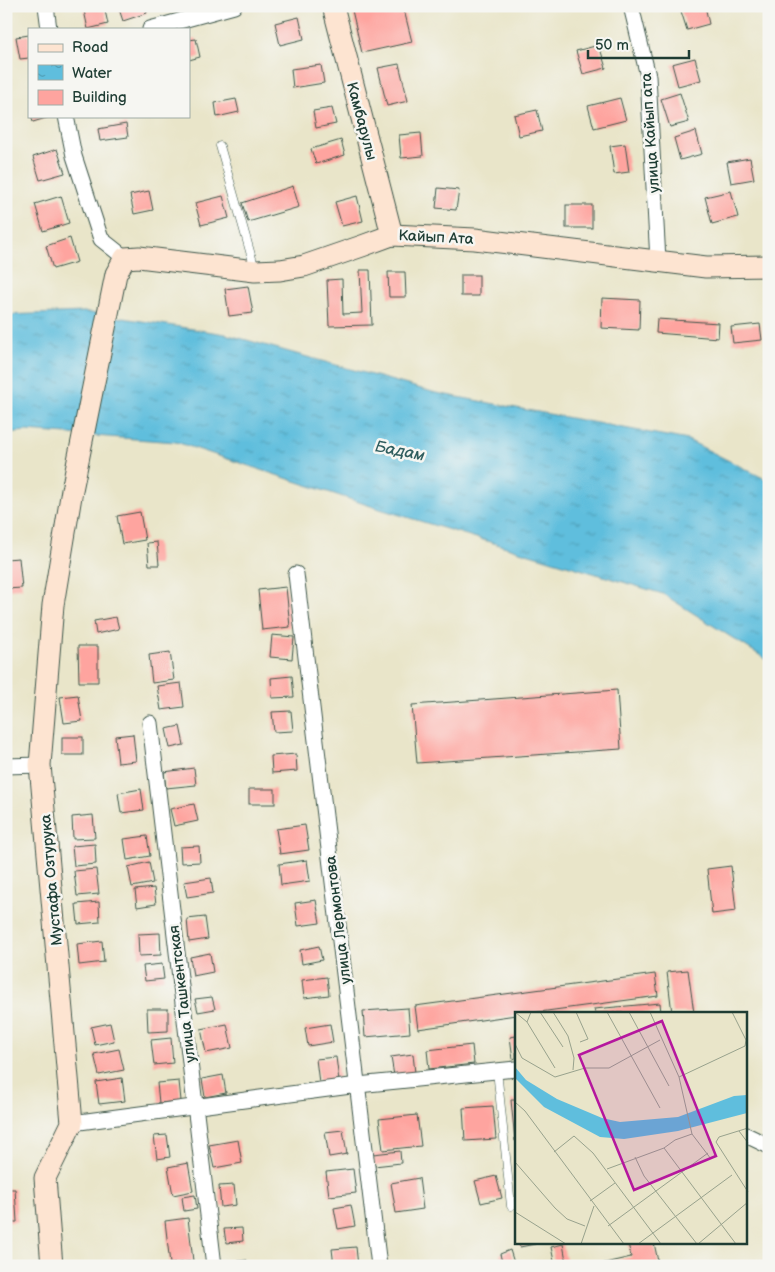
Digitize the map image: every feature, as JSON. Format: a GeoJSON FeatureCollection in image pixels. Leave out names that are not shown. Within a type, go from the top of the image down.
{"type":"FeatureCollection","features":[{"type":"Feature","properties":{"kind":"street"},"geometry":{"type":"LineString","coordinates":[[46,6],[49,28]]}},
{"type":"Feature","properties":{"kind":"street"},"geometry":{"type":"LineString","coordinates":[[154,28],[234,6]]}},
{"type":"Feature","properties":{"kind":"street","name":"Камбарулы"},"geometry":{"type":"LineString","coordinates":[[332,6],[392,235]]}},
{"type":"Feature","properties":{"kind":"street","name":"улица Кайып ата"},"geometry":{"type":"LineString","coordinates":[[631,6],[648,76],[658,261]]}},
{"type":"Feature","properties":{"kind":"street"},"geometry":{"type":"LineString","coordinates":[[66,118],[74,156],[101,239],[124,258]]}},
{"type":"Feature","properties":{"kind":"street","name":"Кайып Ата"},"geometry":{"type":"LineString","coordinates":[[124,258],[139,257],[255,271],[280,270],[304,266],[392,235],[476,239],[706,267],[769,266]]}},
{"type":"Feature","properties":{"kind":"street","name":"Мустафа Озтурука"},"geometry":{"type":"LineString","coordinates":[[72,1124],[40,765],[53,605],[72,490],[116,274],[124,258]]}},
{"type":"Feature","properties":{"kind":"street","name":"улица Лермонтова"},"geometry":{"type":"LineString","coordinates":[[296,574],[380,1266]]}},
{"type":"Feature","properties":{"kind":"street","name":"улица Ташкентская"},"geometry":{"type":"LineString","coordinates":[[150,723],[214,1266]]}},
{"type":"Feature","properties":{"kind":"street"},"geometry":{"type":"LineString","coordinates":[[6,766],[40,765]]}},
{"type":"Feature","properties":{"kind":"street"},"geometry":{"type":"LineString","coordinates":[[52,1266],[45,1178],[72,1124],[358,1085],[515,1068]]}},
{"type":"Feature","properties":{"kind":"street"},"geometry":{"type":"LineString","coordinates":[[748,1136],[769,1146]]}},
{"type":"Feature","properties":{"kind":"lane"},"geometry":{"type":"LineString","coordinates":[[220,146],[255,271]]}},
{"type":"Feature","properties":{"kind":"lane"},"geometry":{"type":"LineString","coordinates":[[497,1070],[511,1206]]}},
{"type":"Feature","properties":{"kind":"water","name":"Бадам"},"geometry":{"type":"Polygon","coordinates":[[[84,312],[225,334],[436,393],[688,440],[769,481],[769,661],[663,594],[380,509],[176,442],[27,431],[6,433],[6,315],[84,312]]]}},
{"type":"Feature","properties":{"kind":"building"},"geometry":{"type":"Polygon","coordinates":[[[83,6],[104,6],[108,24],[88,28],[83,6]]]}},
{"type":"Feature","properties":{"kind":"building"},"geometry":{"type":"Polygon","coordinates":[[[118,6],[145,6],[147,13],[123,21],[118,6]]]}},
{"type":"Feature","properties":{"kind":"building"},"geometry":{"type":"Polygon","coordinates":[[[351,6],[403,6],[412,42],[362,53],[351,6]]]}},
{"type":"Feature","properties":{"kind":"building"},"geometry":{"type":"Polygon","coordinates":[[[705,6],[709,24],[687,30],[680,8],[705,6]]]}},
{"type":"Feature","properties":{"kind":"building"},"geometry":{"type":"Polygon","coordinates":[[[299,17],[304,39],[280,45],[275,23],[299,17]]]}},
{"type":"Feature","properties":{"kind":"building"},"geometry":{"type":"Polygon","coordinates":[[[28,35],[28,58],[20,59],[16,37],[28,35]]]}},
{"type":"Feature","properties":{"kind":"building"},"geometry":{"type":"Polygon","coordinates":[[[196,39],[200,57],[190,60],[190,40],[196,39]]]}},
{"type":"Feature","properties":{"kind":"building"},"geometry":{"type":"Polygon","coordinates":[[[599,45],[606,68],[583,74],[576,51],[599,45]]]}},
{"type":"Feature","properties":{"kind":"building"},"geometry":{"type":"Polygon","coordinates":[[[695,58],[701,80],[678,86],[672,64],[695,58]]]}},
{"type":"Feature","properties":{"kind":"building"},"geometry":{"type":"Polygon","coordinates":[[[399,64],[408,101],[387,106],[378,68],[399,64]]]}},
{"type":"Feature","properties":{"kind":"building"},"geometry":{"type":"Polygon","coordinates":[[[321,65],[324,83],[293,88],[291,69],[321,65]]]}},
{"type":"Feature","properties":{"kind":"building"},"geometry":{"type":"Polygon","coordinates":[[[680,93],[689,122],[670,127],[661,99],[680,93]]]}},
{"type":"Feature","properties":{"kind":"building"},"geometry":{"type":"Polygon","coordinates":[[[620,98],[626,120],[594,128],[588,106],[620,98]]]}},
{"type":"Feature","properties":{"kind":"building"},"geometry":{"type":"Polygon","coordinates":[[[236,99],[239,112],[217,117],[215,103],[236,99]]]}},
{"type":"Feature","properties":{"kind":"building"},"geometry":{"type":"Polygon","coordinates":[[[332,108],[336,124],[316,128],[313,111],[332,108]]]}},
{"type":"Feature","properties":{"kind":"building"},"geometry":{"type":"Polygon","coordinates":[[[537,110],[542,131],[519,136],[514,115],[537,110]]]}},
{"type":"Feature","properties":{"kind":"building"},"geometry":{"type":"Polygon","coordinates":[[[32,118],[46,118],[33,122],[32,118]]]}},
{"type":"Feature","properties":{"kind":"building"},"geometry":{"type":"Polygon","coordinates":[[[126,124],[128,137],[100,141],[98,129],[126,124]]]}},
{"type":"Feature","properties":{"kind":"building"},"geometry":{"type":"Polygon","coordinates":[[[696,131],[702,154],[680,160],[674,138],[696,131]]]}},
{"type":"Feature","properties":{"kind":"building"},"geometry":{"type":"Polygon","coordinates":[[[421,133],[423,156],[401,158],[399,135],[421,133]]]}},
{"type":"Feature","properties":{"kind":"building"},"geometry":{"type":"Polygon","coordinates":[[[341,140],[345,155],[316,164],[311,149],[341,140]]]}},
{"type":"Feature","properties":{"kind":"building"},"geometry":{"type":"Polygon","coordinates":[[[625,144],[629,172],[614,174],[610,146],[625,144]]]}},
{"type":"Feature","properties":{"kind":"building"},"geometry":{"type":"Polygon","coordinates":[[[57,149],[65,173],[40,180],[33,157],[57,149]]]}},
{"type":"Feature","properties":{"kind":"building"},"geometry":{"type":"Polygon","coordinates":[[[750,158],[754,179],[731,183],[727,162],[750,158]]]}},
{"type":"Feature","properties":{"kind":"building"},"geometry":{"type":"Polygon","coordinates":[[[293,186],[299,207],[248,222],[242,203],[293,186]]]}},
{"type":"Feature","properties":{"kind":"building"},"geometry":{"type":"Polygon","coordinates":[[[438,188],[459,190],[456,210],[436,208],[438,188]]]}},
{"type":"Feature","properties":{"kind":"building"},"geometry":{"type":"Polygon","coordinates":[[[149,191],[153,210],[134,214],[130,195],[149,191]]]}},
{"type":"Feature","properties":{"kind":"building"},"geometry":{"type":"Polygon","coordinates":[[[731,191],[738,217],[712,224],[705,197],[731,191]]]}},
{"type":"Feature","properties":{"kind":"building"},"geometry":{"type":"Polygon","coordinates":[[[61,196],[69,223],[43,231],[35,204],[61,196]]]}},
{"type":"Feature","properties":{"kind":"building"},"geometry":{"type":"Polygon","coordinates":[[[223,196],[229,218],[201,225],[195,203],[223,196]]]}},
{"type":"Feature","properties":{"kind":"building"},"geometry":{"type":"Polygon","coordinates":[[[357,196],[363,221],[342,226],[335,202],[357,196]]]}},
{"type":"Feature","properties":{"kind":"building"},"geometry":{"type":"Polygon","coordinates":[[[566,205],[592,205],[592,228],[566,228],[566,205]]]}},
{"type":"Feature","properties":{"kind":"building"},"geometry":{"type":"Polygon","coordinates":[[[70,238],[77,262],[53,269],[46,246],[70,238]]]}},
{"type":"Feature","properties":{"kind":"building"},"geometry":{"type":"Polygon","coordinates":[[[360,270],[370,270],[372,325],[329,326],[327,280],[342,279],[343,314],[362,313],[360,270]]]}},
{"type":"Feature","properties":{"kind":"building"},"geometry":{"type":"Polygon","coordinates":[[[388,272],[405,272],[406,297],[389,297],[388,272]]]}},
{"type":"Feature","properties":{"kind":"building"},"geometry":{"type":"Polygon","coordinates":[[[461,275],[479,275],[479,296],[461,296],[461,275]]]}},
{"type":"Feature","properties":{"kind":"building"},"geometry":{"type":"Polygon","coordinates":[[[248,286],[253,313],[229,316],[225,289],[248,286]]]}},
{"type":"Feature","properties":{"kind":"building"},"geometry":{"type":"Polygon","coordinates":[[[602,298],[640,300],[639,330],[601,328],[602,298]]]}},
{"type":"Feature","properties":{"kind":"building"},"geometry":{"type":"Polygon","coordinates":[[[657,319],[719,323],[718,338],[656,333],[657,319]]]}},
{"type":"Feature","properties":{"kind":"building"},"geometry":{"type":"Polygon","coordinates":[[[760,324],[762,340],[733,343],[731,327],[760,324]]]}},
{"type":"Feature","properties":{"kind":"building"},"geometry":{"type":"Polygon","coordinates":[[[140,512],[145,540],[122,544],[117,516],[140,512]]]}},
{"type":"Feature","properties":{"kind":"building"},"geometry":{"type":"Polygon","coordinates":[[[157,542],[159,565],[149,565],[147,543],[157,542]]]}},
{"type":"Feature","properties":{"kind":"building"},"geometry":{"type":"Polygon","coordinates":[[[19,558],[22,588],[6,589],[6,559],[19,558]]]}},
{"type":"Feature","properties":{"kind":"building"},"geometry":{"type":"Polygon","coordinates":[[[286,587],[290,627],[262,630],[258,590],[286,587]]]}},
{"type":"Feature","properties":{"kind":"building"},"geometry":{"type":"Polygon","coordinates":[[[116,617],[119,629],[96,634],[94,621],[116,617]]]}},
{"type":"Feature","properties":{"kind":"building"},"geometry":{"type":"Polygon","coordinates":[[[272,635],[294,637],[292,659],[270,657],[272,635]]]}},
{"type":"Feature","properties":{"kind":"building"},"geometry":{"type":"Polygon","coordinates":[[[78,646],[98,646],[98,682],[79,682],[78,646]]]}},
{"type":"Feature","properties":{"kind":"building"},"geometry":{"type":"Polygon","coordinates":[[[170,652],[174,680],[152,683],[149,655],[170,652]]]}},
{"type":"Feature","properties":{"kind":"building"},"geometry":{"type":"Polygon","coordinates":[[[292,676],[294,697],[272,698],[271,678],[292,676]]]}},
{"type":"Feature","properties":{"kind":"building"},"geometry":{"type":"Polygon","coordinates":[[[181,683],[184,707],[161,710],[157,686],[181,683]]]}},
{"type":"Feature","properties":{"kind":"building"},"geometry":{"type":"Polygon","coordinates":[[[617,690],[621,749],[417,763],[412,705],[617,690]]]}},
{"type":"Feature","properties":{"kind":"building"},"geometry":{"type":"Polygon","coordinates":[[[78,695],[82,721],[64,723],[60,697],[78,695]]]}},
{"type":"Feature","properties":{"kind":"building"},"geometry":{"type":"Polygon","coordinates":[[[291,711],[293,731],[274,732],[272,712],[291,711]]]}},
{"type":"Feature","properties":{"kind":"building"},"geometry":{"type":"Polygon","coordinates":[[[180,726],[184,745],[170,748],[166,729],[180,726]]]}},
{"type":"Feature","properties":{"kind":"building"},"geometry":{"type":"Polygon","coordinates":[[[133,734],[136,761],[118,763],[115,736],[133,734]]]}},
{"type":"Feature","properties":{"kind":"building"},"geometry":{"type":"Polygon","coordinates":[[[62,737],[83,737],[83,755],[62,755],[62,737]]]}},
{"type":"Feature","properties":{"kind":"building"},"geometry":{"type":"Polygon","coordinates":[[[296,754],[297,771],[272,773],[271,756],[296,754]]]}},
{"type":"Feature","properties":{"kind":"building"},"geometry":{"type":"Polygon","coordinates":[[[194,768],[196,785],[166,788],[164,772],[194,768]]]}},
{"type":"Feature","properties":{"kind":"building"},"geometry":{"type":"Polygon","coordinates":[[[141,789],[144,810],[121,813],[118,793],[141,789]]]}},
{"type":"Feature","properties":{"kind":"building"},"geometry":{"type":"Polygon","coordinates":[[[249,789],[275,789],[275,804],[249,804],[249,789]]]}},
{"type":"Feature","properties":{"kind":"building"},"geometry":{"type":"Polygon","coordinates":[[[194,804],[198,821],[174,826],[170,809],[194,804]]]}},
{"type":"Feature","properties":{"kind":"building"},"geometry":{"type":"Polygon","coordinates":[[[93,815],[95,838],[73,839],[72,817],[93,815]]]}},
{"type":"Feature","properties":{"kind":"building"},"geometry":{"type":"Polygon","coordinates":[[[305,825],[309,850],[280,854],[276,829],[305,825]]]}},
{"type":"Feature","properties":{"kind":"building"},"geometry":{"type":"Polygon","coordinates":[[[147,836],[150,856],[127,860],[124,839],[147,836]]]}},
{"type":"Feature","properties":{"kind":"building"},"geometry":{"type":"Polygon","coordinates":[[[95,844],[96,864],[74,866],[72,846],[95,844]]]}},
{"type":"Feature","properties":{"kind":"building"},"geometry":{"type":"Polygon","coordinates":[[[199,846],[200,862],[181,863],[180,847],[199,846]]]}},
{"type":"Feature","properties":{"kind":"building"},"geometry":{"type":"Polygon","coordinates":[[[307,860],[310,881],[281,885],[279,864],[307,860]]]}},
{"type":"Feature","properties":{"kind":"building"},"geometry":{"type":"Polygon","coordinates":[[[149,862],[153,883],[132,887],[128,867],[149,862]]]}},
{"type":"Feature","properties":{"kind":"building"},"geometry":{"type":"Polygon","coordinates":[[[731,866],[736,911],[712,914],[707,869],[731,866]]]}},
{"type":"Feature","properties":{"kind":"building"},"geometry":{"type":"Polygon","coordinates":[[[96,869],[99,894],[77,896],[74,871],[96,869]]]}},
{"type":"Feature","properties":{"kind":"building"},"geometry":{"type":"Polygon","coordinates":[[[211,878],[213,893],[187,897],[184,882],[211,878]]]}},
{"type":"Feature","properties":{"kind":"building"},"geometry":{"type":"Polygon","coordinates":[[[154,888],[156,904],[137,907],[135,890],[154,888]]]}},
{"type":"Feature","properties":{"kind":"building"},"geometry":{"type":"Polygon","coordinates":[[[316,900],[320,923],[298,926],[295,903],[316,900]]]}},
{"type":"Feature","properties":{"kind":"building"},"geometry":{"type":"Polygon","coordinates":[[[99,902],[100,922],[78,924],[76,904],[99,902]]]}},
{"type":"Feature","properties":{"kind":"building"},"geometry":{"type":"Polygon","coordinates":[[[205,917],[208,939],[189,942],[187,919],[205,917]]]}},
{"type":"Feature","properties":{"kind":"building"},"geometry":{"type":"Polygon","coordinates":[[[160,933],[161,955],[139,956],[138,934],[160,933]]]}},
{"type":"Feature","properties":{"kind":"building"},"geometry":{"type":"Polygon","coordinates":[[[102,941],[104,962],[79,965],[77,944],[102,941]]]}},
{"type":"Feature","properties":{"kind":"building"},"geometry":{"type":"Polygon","coordinates":[[[319,946],[322,960],[302,964],[300,950],[319,946]]]}},
{"type":"Feature","properties":{"kind":"building"},"geometry":{"type":"Polygon","coordinates":[[[210,953],[213,972],[193,976],[190,957],[210,953]]]}},
{"type":"Feature","properties":{"kind":"building"},"geometry":{"type":"Polygon","coordinates":[[[162,964],[164,979],[145,981],[143,966],[162,964]]]}},
{"type":"Feature","properties":{"kind":"building"},"geometry":{"type":"Polygon","coordinates":[[[688,970],[694,1012],[672,1012],[667,972],[688,970]]]}},
{"type":"Feature","properties":{"kind":"building"},"geometry":{"type":"Polygon","coordinates":[[[655,974],[658,996],[539,1012],[515,1012],[515,1015],[418,1029],[415,1006],[655,974]]]}},
{"type":"Feature","properties":{"kind":"building"},"geometry":{"type":"Polygon","coordinates":[[[327,977],[329,995],[304,998],[302,980],[327,977]]]}},
{"type":"Feature","properties":{"kind":"building"},"geometry":{"type":"Polygon","coordinates":[[[212,997],[215,1009],[198,1012],[195,999],[212,997]]]}},
{"type":"Feature","properties":{"kind":"building"},"geometry":{"type":"Polygon","coordinates":[[[660,1003],[661,1012],[595,1012],[594,1009],[660,1003]]]}},
{"type":"Feature","properties":{"kind":"building"},"geometry":{"type":"Polygon","coordinates":[[[408,1008],[410,1033],[365,1037],[363,1011],[408,1008]]]}},
{"type":"Feature","properties":{"kind":"building"},"geometry":{"type":"Polygon","coordinates":[[[147,1009],[168,1009],[168,1031],[148,1032],[147,1009]]]}},
{"type":"Feature","properties":{"kind":"building"},"geometry":{"type":"Polygon","coordinates":[[[110,1023],[114,1041],[95,1045],[91,1027],[110,1023]]]}},
{"type":"Feature","properties":{"kind":"building"},"geometry":{"type":"Polygon","coordinates":[[[227,1024],[232,1048],[206,1053],[201,1029],[227,1024]]]}},
{"type":"Feature","properties":{"kind":"building"},"geometry":{"type":"Polygon","coordinates":[[[330,1024],[333,1042],[308,1046],[305,1028],[330,1024]]]}},
{"type":"Feature","properties":{"kind":"building"},"geometry":{"type":"Polygon","coordinates":[[[515,1036],[515,1058],[513,1059],[510,1037],[515,1036]]]}},
{"type":"Feature","properties":{"kind":"building"},"geometry":{"type":"Polygon","coordinates":[[[171,1038],[173,1063],[154,1065],[151,1040],[171,1038]]]}},
{"type":"Feature","properties":{"kind":"building"},"geometry":{"type":"Polygon","coordinates":[[[472,1045],[474,1064],[429,1069],[427,1050],[472,1045]]]}},
{"type":"Feature","properties":{"kind":"building"},"geometry":{"type":"Polygon","coordinates":[[[119,1049],[124,1070],[99,1075],[94,1054],[119,1049]]]}},
{"type":"Feature","properties":{"kind":"building"},"geometry":{"type":"Polygon","coordinates":[[[413,1054],[415,1073],[394,1076],[391,1057],[413,1054]]]}},
{"type":"Feature","properties":{"kind":"building"},"geometry":{"type":"Polygon","coordinates":[[[336,1057],[339,1081],[319,1083],[316,1059],[336,1057]]]}},
{"type":"Feature","properties":{"kind":"building"},"geometry":{"type":"Polygon","coordinates":[[[223,1075],[226,1093],[205,1097],[202,1079],[223,1075]]]}},
{"type":"Feature","properties":{"kind":"building"},"geometry":{"type":"Polygon","coordinates":[[[122,1078],[125,1101],[99,1104],[96,1082],[122,1078]]]}},
{"type":"Feature","properties":{"kind":"building"},"geometry":{"type":"Polygon","coordinates":[[[179,1081],[181,1101],[159,1103],[157,1083],[179,1081]]]}},
{"type":"Feature","properties":{"kind":"building"},"geometry":{"type":"Polygon","coordinates":[[[511,1100],[515,1100],[515,1141],[511,1100]]]}},
{"type":"Feature","properties":{"kind":"building"},"geometry":{"type":"Polygon","coordinates":[[[493,1106],[496,1139],[465,1141],[463,1108],[493,1106]]]}},
{"type":"Feature","properties":{"kind":"building"},"geometry":{"type":"Polygon","coordinates":[[[417,1115],[421,1146],[383,1150],[379,1119],[417,1115]]]}},
{"type":"Feature","properties":{"kind":"building"},"geometry":{"type":"Polygon","coordinates":[[[343,1130],[347,1154],[329,1157],[325,1132],[343,1130]]]}},
{"type":"Feature","properties":{"kind":"building"},"geometry":{"type":"Polygon","coordinates":[[[167,1135],[170,1157],[157,1159],[154,1136],[167,1135]]]}},
{"type":"Feature","properties":{"kind":"building"},"geometry":{"type":"Polygon","coordinates":[[[238,1140],[242,1163],[214,1168],[209,1145],[238,1140]]]}},
{"type":"Feature","properties":{"kind":"building"},"geometry":{"type":"Polygon","coordinates":[[[400,1151],[401,1163],[374,1166],[373,1154],[400,1151]]]}},
{"type":"Feature","properties":{"kind":"building"},"geometry":{"type":"Polygon","coordinates":[[[188,1163],[193,1191],[173,1195],[168,1167],[188,1163]]]}},
{"type":"Feature","properties":{"kind":"building"},"geometry":{"type":"Polygon","coordinates":[[[353,1169],[356,1193],[329,1196],[326,1172],[353,1169]]]}},
{"type":"Feature","properties":{"kind":"building"},"geometry":{"type":"Polygon","coordinates":[[[496,1176],[502,1198],[481,1203],[475,1181],[496,1176]]]}},
{"type":"Feature","properties":{"kind":"building"},"geometry":{"type":"Polygon","coordinates":[[[419,1178],[423,1209],[396,1213],[391,1183],[419,1178]]]}},
{"type":"Feature","properties":{"kind":"building"},"geometry":{"type":"Polygon","coordinates":[[[234,1185],[236,1205],[221,1207],[219,1186],[234,1185]]]}},
{"type":"Feature","properties":{"kind":"building"},"geometry":{"type":"Polygon","coordinates":[[[6,1189],[15,1189],[17,1222],[6,1222],[6,1189]]]}},
{"type":"Feature","properties":{"kind":"building"},"geometry":{"type":"Polygon","coordinates":[[[195,1195],[197,1209],[184,1211],[182,1197],[195,1195]]]}},
{"type":"Feature","properties":{"kind":"building"},"geometry":{"type":"Polygon","coordinates":[[[351,1205],[355,1226],[338,1229],[334,1208],[351,1205]]]}},
{"type":"Feature","properties":{"kind":"building"},"geometry":{"type":"Polygon","coordinates":[[[188,1218],[193,1261],[170,1264],[165,1221],[188,1218]]]}},
{"type":"Feature","properties":{"kind":"building"},"geometry":{"type":"Polygon","coordinates":[[[242,1228],[243,1241],[226,1243],[224,1229],[242,1228]]]}},
{"type":"Feature","properties":{"kind":"building"},"geometry":{"type":"Polygon","coordinates":[[[519,1244],[535,1244],[520,1247],[519,1244]]]}},
{"type":"Feature","properties":{"kind":"building"},"geometry":{"type":"Polygon","coordinates":[[[563,1244],[567,1266],[555,1266],[551,1247],[563,1244]]]}},
{"type":"Feature","properties":{"kind":"building"},"geometry":{"type":"Polygon","coordinates":[[[628,1244],[654,1244],[659,1266],[592,1266],[631,1257],[628,1244]]]}},
{"type":"Feature","properties":{"kind":"building"},"geometry":{"type":"Polygon","coordinates":[[[356,1247],[358,1266],[334,1266],[332,1249],[356,1247]]]}},
{"type":"Feature","properties":{"kind":"building"},"geometry":{"type":"Polygon","coordinates":[[[510,1250],[515,1266],[503,1266],[500,1254],[510,1250]]]}},
{"type":"Feature","properties":{"kind":"building"},"geometry":{"type":"Polygon","coordinates":[[[247,1260],[248,1266],[229,1266],[229,1262],[247,1260]]]}}]}
